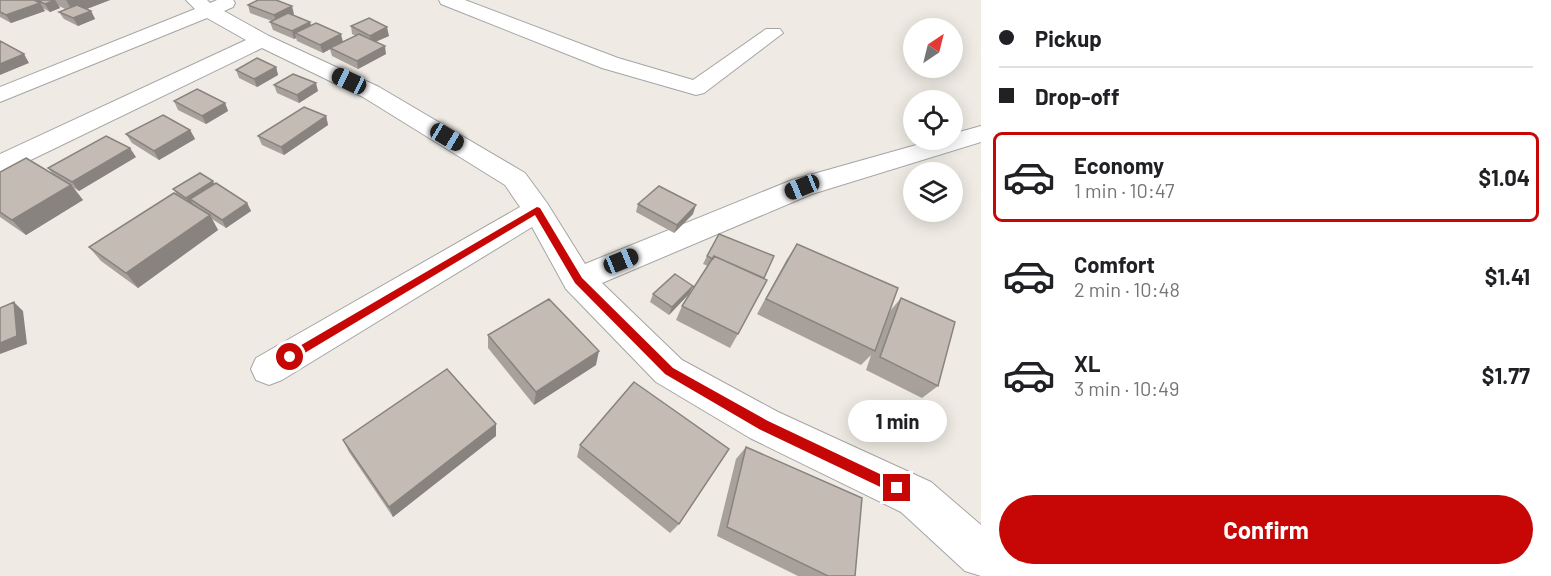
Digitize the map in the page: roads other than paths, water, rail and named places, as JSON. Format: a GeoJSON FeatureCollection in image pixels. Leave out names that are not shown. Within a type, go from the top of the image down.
{"type":"FeatureCollection","features":[{"type":"Feature","properties":{"kind":"street"},"geometry":{"type":"LineString","coordinates":[[448,0],[610,63],[696,88],[773,33]]}},
{"type":"Feature","properties":{"kind":"street"},"geometry":{"type":"LineString","coordinates":[[0,95],[212,3],[262,40],[371,92],[515,179],[537,210],[578,280],[669,371],[764,425],[916,497],[981,555]]}},
{"type":"Feature","properties":{"kind":"street"},"geometry":{"type":"LineString","coordinates":[[0,164],[262,40]]}},
{"type":"Feature","properties":{"kind":"street"},"geometry":{"type":"LineString","coordinates":[[578,280],[802,187],[981,134]]}},
{"type":"Feature","properties":{"kind":"street"},"geometry":{"type":"LineString","coordinates":[[269,369],[537,210]]}}]}
